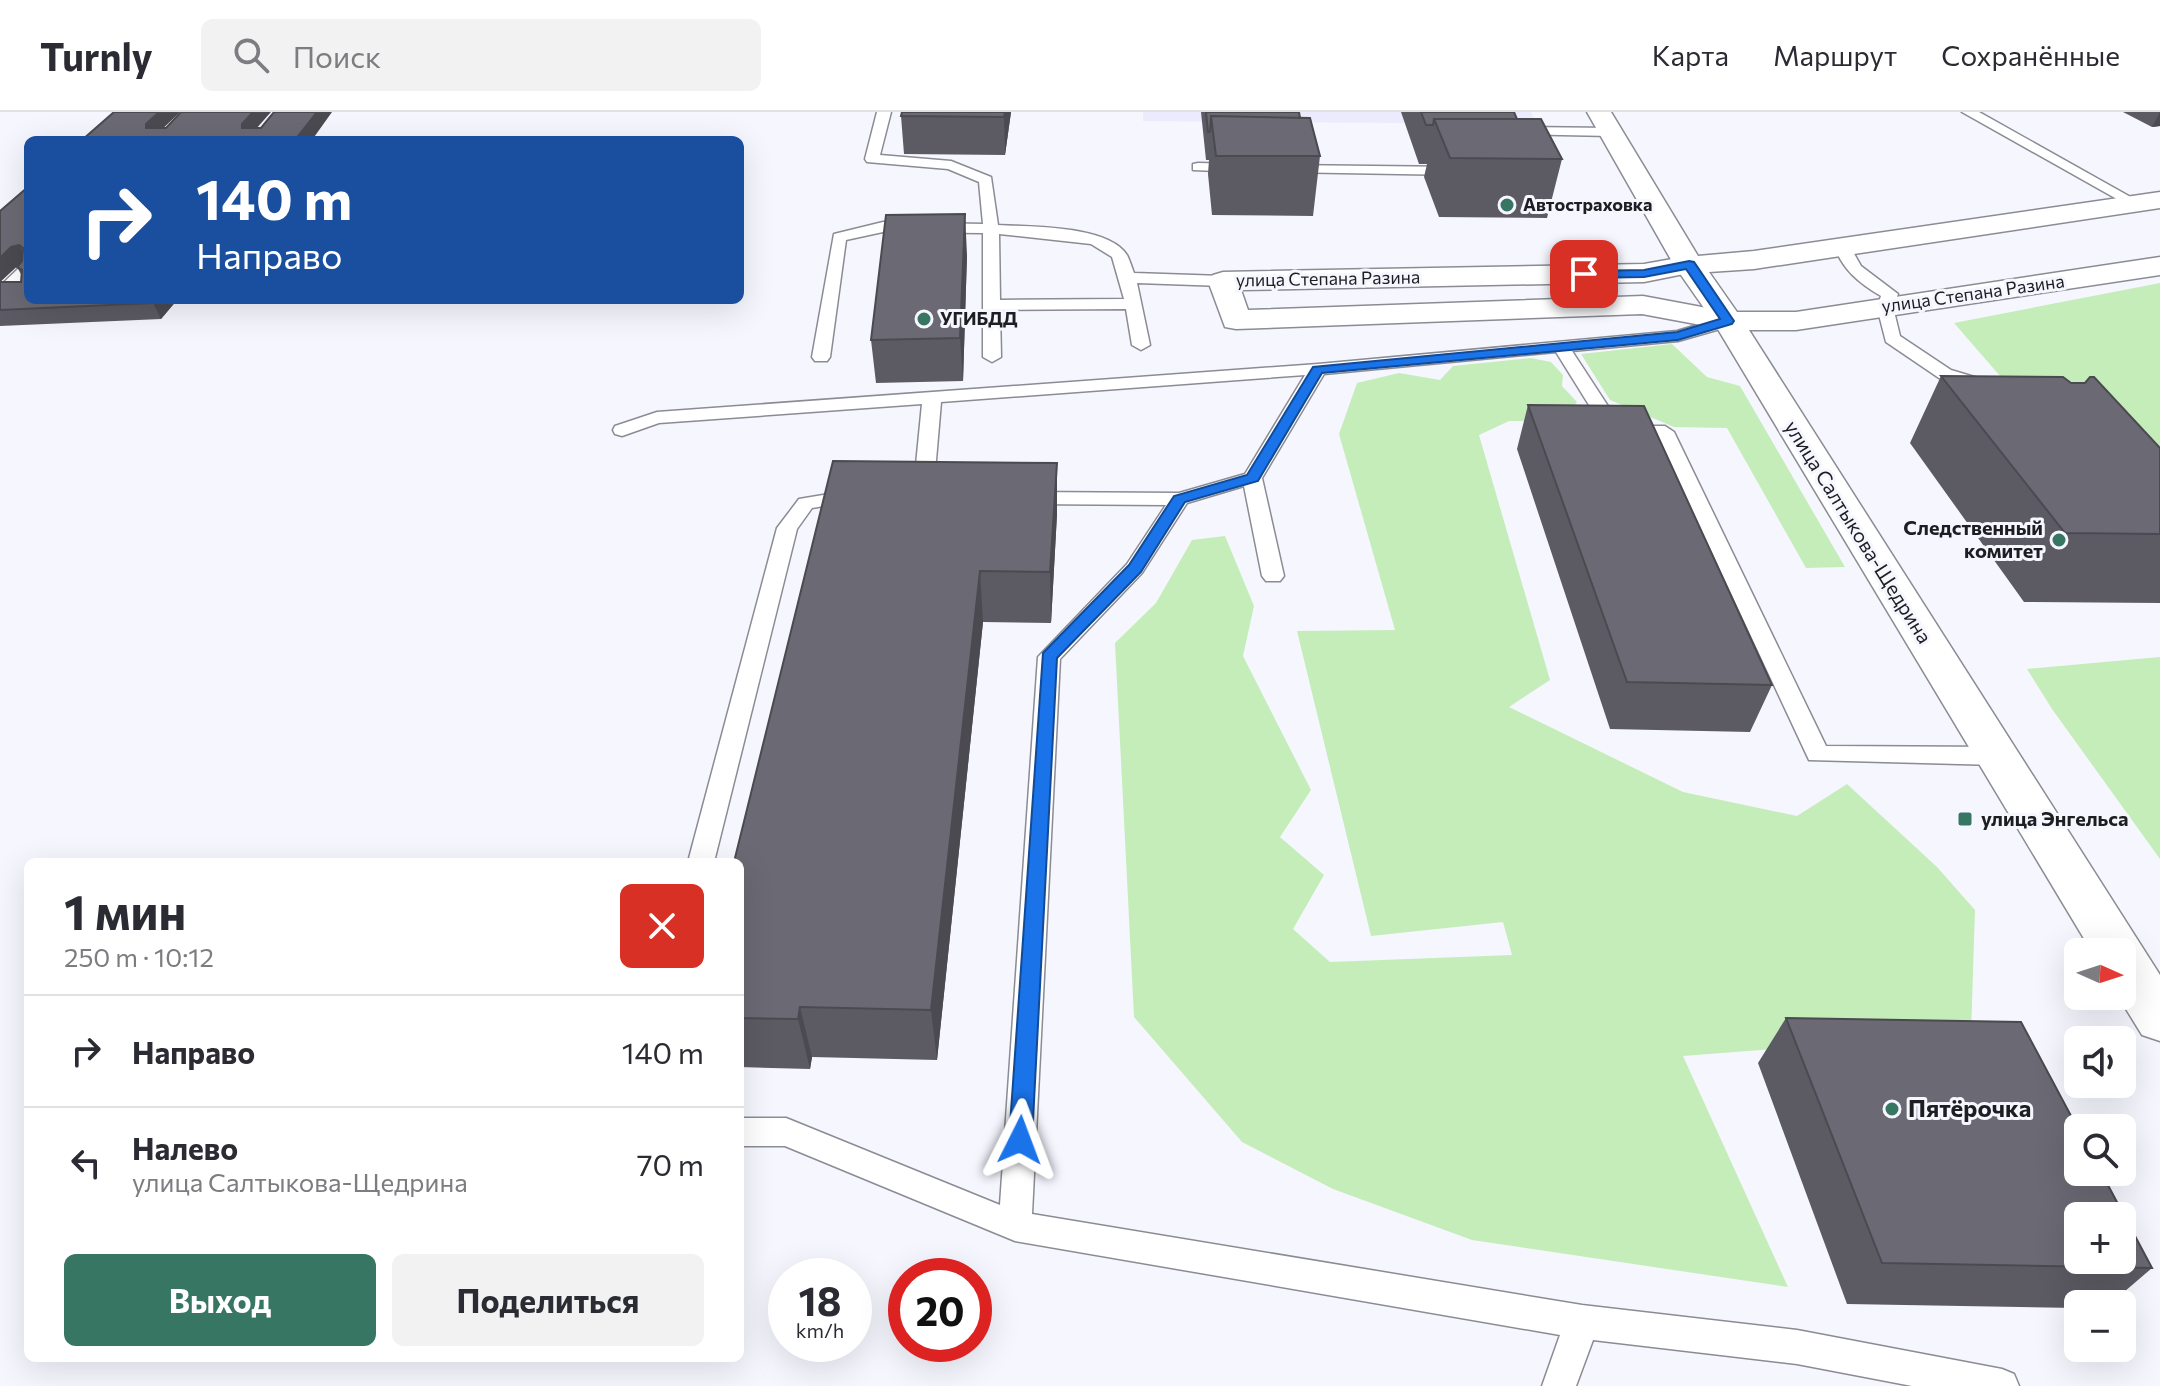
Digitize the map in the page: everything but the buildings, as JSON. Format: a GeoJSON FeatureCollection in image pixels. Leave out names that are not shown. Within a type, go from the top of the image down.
{"type":"FeatureCollection","features":[{"type":"Feature","properties":{"kind":"main road","name":"улица Салтыкова-Щедрина"},"geometry":{"type":"LineString","coordinates":[[1605,122],[1689,265],[1728,321],[2109,938]]}},
{"type":"Feature","properties":{"kind":"main road","name":"улица Степана Разина"},"geometry":{"type":"LineString","coordinates":[[2148,202],[1754,260],[1689,265],[1644,273],[1223,281],[1236,320],[1643,305],[1667,312],[1728,321],[1796,321],[2160,266]]}},
{"type":"Feature","properties":{"kind":"main road"},"geometry":{"type":"LineString","coordinates":[[2136,980],[2160,1019]]}},
{"type":"Feature","properties":{"kind":"lane"},"geometry":{"type":"LineString","coordinates":[[884,112],[872,159],[951,165],[986,180],[991,229],[992,357]]}},
{"type":"Feature","properties":{"kind":"lane"},"geometry":{"type":"LineString","coordinates":[[1969,112],[2148,202]]}},
{"type":"Feature","properties":{"kind":"lane"},"geometry":{"type":"LineString","coordinates":[[1515,145],[1510,131],[1605,122]]}},
{"type":"Feature","properties":{"kind":"lane"},"geometry":{"type":"LineString","coordinates":[[1198,167],[1478,172]]}},
{"type":"Feature","properties":{"kind":"lane"},"geometry":{"type":"LineString","coordinates":[[821,357],[839,237],[883,227],[991,229],[1096,240],[1119,255],[1128,278],[1141,345]]}},
{"type":"Feature","properties":{"kind":"lane"},"geometry":{"type":"LineString","coordinates":[[1842,246],[1847,261],[1859,275],[1890,294],[1885,307],[1892,338],[1946,381],[1993,388],[2003,399]]}},
{"type":"Feature","properties":{"kind":"lane"},"geometry":{"type":"LineString","coordinates":[[24,272],[4,291],[24,291]]}},
{"type":"Feature","properties":{"kind":"lane"},"geometry":{"type":"LineString","coordinates":[[1128,278],[1223,281]]}},
{"type":"Feature","properties":{"kind":"lane"},"geometry":{"type":"LineString","coordinates":[[991,305],[1133,304]]}},
{"type":"Feature","properties":{"kind":"lane"},"geometry":{"type":"LineString","coordinates":[[622,430],[657,418],[1318,369],[1678,336],[1728,321]]}},
{"type":"Feature","properties":{"kind":"lane"},"geometry":{"type":"LineString","coordinates":[[1561,347],[1614,430]]}},
{"type":"Feature","properties":{"kind":"lane"},"geometry":{"type":"LineString","coordinates":[[998,497],[1180,499],[1252,478],[1318,369]]}},
{"type":"Feature","properties":{"kind":"lane"},"geometry":{"type":"LineString","coordinates":[[896,496],[930,497],[932,398]]}},
{"type":"Feature","properties":{"kind":"lane"},"geometry":{"type":"LineString","coordinates":[[1584,430],[1665,432],[1818,754],[1997,756]]}},
{"type":"Feature","properties":{"kind":"lane"},"geometry":{"type":"LineString","coordinates":[[1252,478],[1273,576]]}},
{"type":"Feature","properties":{"kind":"lane"},"geometry":{"type":"LineString","coordinates":[[702,858],[787,528],[806,503],[869,496]]}},
{"type":"Feature","properties":{"kind":"lane"},"geometry":{"type":"LineString","coordinates":[[1015,1226],[1049,657],[1135,568],[1180,499]]}},
{"type":"Feature","properties":{"kind":"lane"},"geometry":{"type":"LineString","coordinates":[[744,1132],[786,1132],[1015,1226],[1582,1322],[1797,1347],[2002,1386]]}},
{"type":"Feature","properties":{"kind":"lane"},"geometry":{"type":"LineString","coordinates":[[1559,1386],[1582,1322]]}},
{"type":"Feature","properties":{"kind":"shaded area"},"geometry":{"type":"Polygon","coordinates":[[[1143,112],[1531,112],[1537,124],[1143,121],[1143,112]]]}},
{"type":"Feature","properties":{"kind":"green space"},"geometry":{"type":"Polygon","coordinates":[[[2160,283],[2160,560],[1954,323],[2160,283]]]}},
{"type":"Feature","properties":{"kind":"green space"},"geometry":{"type":"Polygon","coordinates":[[[1672,344],[1707,377],[1740,386],[1845,567],[1806,568],[1727,428],[1674,427],[1610,400],[1581,354],[1672,344]]]}},
{"type":"Feature","properties":{"kind":"green space"},"geometry":{"type":"Polygon","coordinates":[[[1531,358],[1551,362],[1563,375],[1562,386],[1577,402],[1563,421],[1509,421],[1479,435],[1550,680],[1509,707],[1683,792],[1797,816],[1847,784],[1937,867],[1975,910],[1971,1034],[1683,1056],[1788,1287],[1472,1240],[1333,1189],[1242,1142],[1134,1017],[1115,643],[1156,603],[1192,540],[1225,536],[1254,606],[1243,656],[1311,790],[1280,837],[1324,875],[1293,929],[1330,962],[1512,955],[1503,922],[1371,936],[1297,631],[1395,630],[1339,434],[1357,383],[1399,373],[1440,380],[1453,366],[1531,358]]]}},
{"type":"Feature","properties":{"kind":"green space"},"geometry":{"type":"Polygon","coordinates":[[[2160,657],[2160,859],[2052,709],[2027,669],[2160,657]]]}},
{"type":"Feature","properties":{"kind":"place","name":"Автостраховка"},"geometry":{"type":"Point","coordinates":[1507,205]}},
{"type":"Feature","properties":{"kind":"place","name":"УГИБДД"},"geometry":{"type":"Point","coordinates":[924,319]}},
{"type":"Feature","properties":{"kind":"place","name":"Следственный комитет"},"geometry":{"type":"Point","coordinates":[2059,540]}},
{"type":"Feature","properties":{"kind":"place","name":"улица Энгельса"},"geometry":{"type":"Point","coordinates":[1965,819]}},
{"type":"Feature","properties":{"kind":"place","name":"Пятёрочка"},"geometry":{"type":"Point","coordinates":[1892,1109]}},
{"type":"Feature","properties":{"kind":"route"},"geometry":{"type":"LineString","coordinates":[[1020,1140],[1049,657],[1135,568],[1180,499],[1252,478],[1318,369],[1678,336],[1728,321],[1689,265],[1644,273],[1584,274]]}}]}
